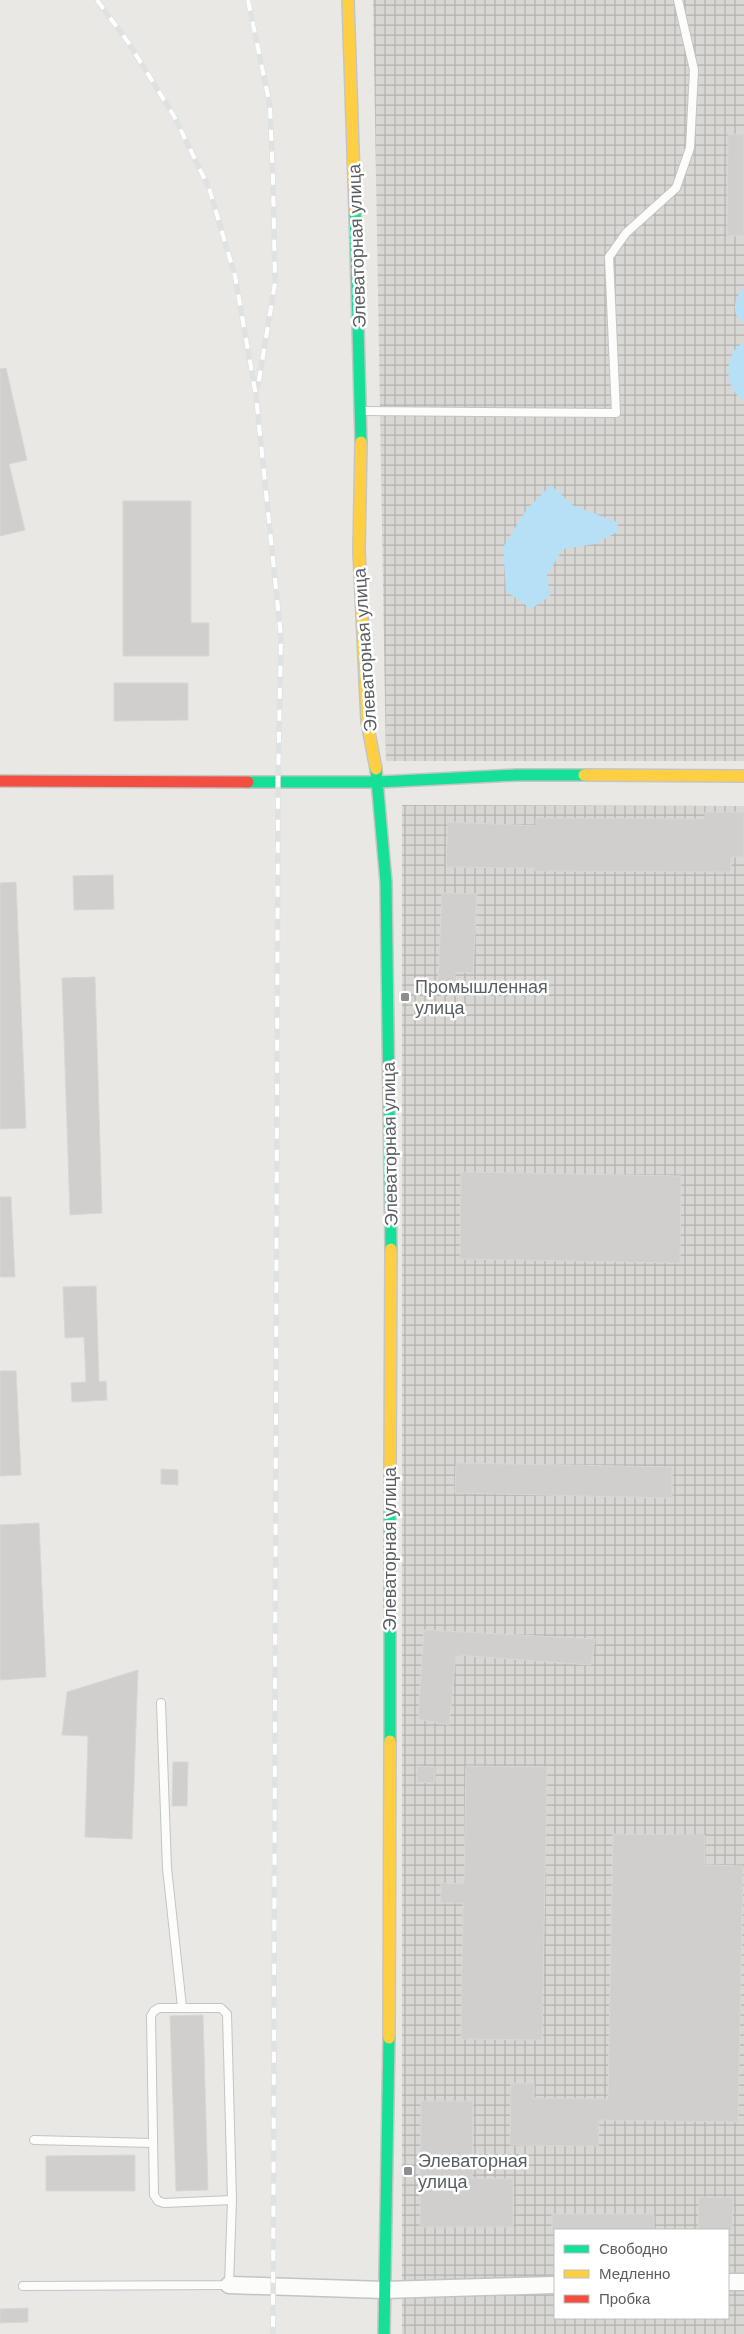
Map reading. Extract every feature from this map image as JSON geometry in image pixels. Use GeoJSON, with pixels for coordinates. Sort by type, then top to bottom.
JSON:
{"type":"FeatureCollection","features":[{"type":"Feature","properties":{"kind":"street","name":"Элеваторная улица"},"geometry":{"type":"LineString","coordinates":[[348,0],[362,411],[359,551],[367,722],[379,782],[386,882],[391,1200],[389,2142],[384,2334]]}},
{"type":"Feature","properties":{"kind":"street"},"geometry":{"type":"LineString","coordinates":[[0,782],[379,782],[516,774],[744,776]]}},
{"type":"Feature","properties":{"kind":"street"},"geometry":{"type":"LineString","coordinates":[[729,2282],[744,2282]]}},
{"type":"Feature","properties":{"kind":"street"},"geometry":{"type":"LineString","coordinates":[[229,2285],[384,2290],[554,2285]]}},
{"type":"Feature","properties":{"kind":"lane"},"geometry":{"type":"LineString","coordinates":[[362,411],[616,413],[609,258],[626,233],[676,188],[690,148],[694,70],[678,0]]}},
{"type":"Feature","properties":{"kind":"lane"},"geometry":{"type":"LineString","coordinates":[[161,1703],[167,1868],[182,2007]]}},
{"type":"Feature","properties":{"kind":"lane"},"geometry":{"type":"LineString","coordinates":[[23,2286],[229,2285],[232,2200],[227,2014],[221,2008],[159,2008],[151,2016],[154,2195],[158,2201],[164,2203],[232,2200]]}},
{"type":"Feature","properties":{"kind":"lane"},"geometry":{"type":"LineString","coordinates":[[34,2140],[152,2143]]}},
{"type":"Feature","properties":{"kind":"shaded area"},"geometry":{"type":"Polygon","coordinates":[[[373,0],[744,0],[744,761],[386,761],[373,0]]]}},
{"type":"Feature","properties":{"kind":"shaded area"},"geometry":{"type":"Polygon","coordinates":[[[402,805],[744,806],[744,2334],[402,2334],[402,805]]]}},
{"type":"Feature","properties":{"kind":"water"},"geometry":{"type":"Polygon","coordinates":[[[744,287],[744,323],[736,315],[735,305],[744,287]]]}},
{"type":"Feature","properties":{"kind":"water"},"geometry":{"type":"Polygon","coordinates":[[[744,342],[744,401],[737,396],[732,388],[728,372],[732,355],[737,347],[744,342]]]}},
{"type":"Feature","properties":{"kind":"water"},"geometry":{"type":"Polygon","coordinates":[[[551,485],[572,505],[617,522],[619,531],[595,544],[563,549],[547,575],[550,596],[531,609],[506,591],[503,547],[527,509],[551,485]]]}},
{"type":"Feature","properties":{"kind":"building"},"geometry":{"type":"Polygon","coordinates":[[[728,134],[744,134],[744,236],[727,236],[728,134]]]}},
{"type":"Feature","properties":{"kind":"building"},"geometry":{"type":"Polygon","coordinates":[[[6,368],[27,460],[9,464],[25,530],[0,536],[0,369],[6,368]]]}},
{"type":"Feature","properties":{"kind":"building"},"geometry":{"type":"Polygon","coordinates":[[[123,501],[191,501],[191,623],[209,623],[209,656],[123,656],[123,501]]]}},
{"type":"Feature","properties":{"kind":"building"},"geometry":{"type":"Polygon","coordinates":[[[114,683],[188,683],[188,720],[114,721],[114,683]]]}},
{"type":"Feature","properties":{"kind":"building"},"geometry":{"type":"Polygon","coordinates":[[[705,812],[744,812],[744,857],[731,857],[731,872],[535,871],[535,868],[446,867],[448,822],[536,826],[536,818],[705,819],[705,812]]]}},
{"type":"Feature","properties":{"kind":"building"},"geometry":{"type":"Polygon","coordinates":[[[113,875],[114,909],[74,910],[73,876],[113,875]]]}},
{"type":"Feature","properties":{"kind":"building"},"geometry":{"type":"Polygon","coordinates":[[[16,882],[26,1128],[0,1129],[0,883],[16,882]]]}},
{"type":"Feature","properties":{"kind":"building"},"geometry":{"type":"Polygon","coordinates":[[[442,893],[477,894],[473,973],[455,972],[455,984],[438,984],[442,893]]]}},
{"type":"Feature","properties":{"kind":"building"},"geometry":{"type":"Polygon","coordinates":[[[95,977],[102,1213],[70,1215],[62,978],[95,977]]]}},
{"type":"Feature","properties":{"kind":"building"},"geometry":{"type":"Polygon","coordinates":[[[461,1172],[681,1176],[680,1263],[460,1259],[461,1172]]]}},
{"type":"Feature","properties":{"kind":"building"},"geometry":{"type":"Polygon","coordinates":[[[0,1197],[11,1197],[15,1277],[0,1277],[0,1197]]]}},
{"type":"Feature","properties":{"kind":"building"},"geometry":{"type":"Polygon","coordinates":[[[96,1286],[99,1382],[106,1381],[107,1400],[72,1402],[71,1383],[86,1382],[84,1337],[65,1338],[63,1287],[96,1286]]]}},
{"type":"Feature","properties":{"kind":"building"},"geometry":{"type":"Polygon","coordinates":[[[0,1371],[16,1371],[21,1475],[0,1476],[0,1371]]]}},
{"type":"Feature","properties":{"kind":"building"},"geometry":{"type":"Polygon","coordinates":[[[456,1463],[672,1467],[672,1498],[455,1493],[456,1463]]]}},
{"type":"Feature","properties":{"kind":"building"},"geometry":{"type":"Polygon","coordinates":[[[161,1469],[178,1470],[178,1485],[161,1484],[161,1469]]]}},
{"type":"Feature","properties":{"kind":"building"},"geometry":{"type":"Polygon","coordinates":[[[39,1523],[46,1677],[0,1680],[0,1525],[39,1523]]]}},
{"type":"Feature","properties":{"kind":"building"},"geometry":{"type":"Polygon","coordinates":[[[424,1630],[595,1639],[591,1665],[456,1655],[449,1725],[418,1719],[424,1630]]]}},
{"type":"Feature","properties":{"kind":"building"},"geometry":{"type":"Polygon","coordinates":[[[138,1670],[132,1839],[85,1837],[88,1736],[62,1735],[67,1692],[138,1670]]]}},
{"type":"Feature","properties":{"kind":"building"},"geometry":{"type":"Polygon","coordinates":[[[173,1762],[188,1762],[187,1806],[172,1806],[173,1762]]]}},
{"type":"Feature","properties":{"kind":"building"},"geometry":{"type":"Polygon","coordinates":[[[417,1766],[435,1767],[435,1783],[417,1782],[417,1766]]]}},
{"type":"Feature","properties":{"kind":"building"},"geometry":{"type":"Polygon","coordinates":[[[466,1766],[547,1767],[542,2040],[461,2039],[463,1903],[441,1903],[441,1883],[464,1884],[466,1766]]]}},
{"type":"Feature","properties":{"kind":"building"},"geometry":{"type":"Polygon","coordinates":[[[613,1834],[705,1835],[705,1865],[743,1866],[738,2122],[599,2120],[598,2146],[510,2145],[511,2083],[534,2083],[534,2098],[608,2099],[613,1834]]]}},
{"type":"Feature","properties":{"kind":"building"},"geometry":{"type":"Polygon","coordinates":[[[203,2015],[208,2190],[176,2191],[170,2016],[203,2015]]]}},
{"type":"Feature","properties":{"kind":"building"},"geometry":{"type":"Polygon","coordinates":[[[421,2101],[473,2101],[472,2178],[513,2179],[513,2227],[420,2227],[421,2101]]]}},
{"type":"Feature","properties":{"kind":"building"},"geometry":{"type":"Polygon","coordinates":[[[135,2155],[135,2191],[46,2191],[46,2156],[135,2155]]]}},
{"type":"Feature","properties":{"kind":"building"},"geometry":{"type":"Polygon","coordinates":[[[699,2197],[733,2198],[732,2230],[698,2229],[699,2197]]]}},
{"type":"Feature","properties":{"kind":"building"},"geometry":{"type":"Polygon","coordinates":[[[552,2214],[654,2214],[654,2229],[552,2230],[552,2214]]]}},
{"type":"Feature","properties":{"kind":"building"},"geometry":{"type":"Polygon","coordinates":[[[28,2308],[28,2322],[0,2323],[0,2309],[28,2308]]]}},
{"type":"Feature","properties":{"kind":"railway"},"geometry":{"type":"LineString","coordinates":[[97,0],[128,42],[174,116],[209,188],[235,276],[256,396],[281,637],[278,781],[273,2334]]}},
{"type":"Feature","properties":{"kind":"railway"},"geometry":{"type":"LineString","coordinates":[[248,0],[270,106],[273,179],[275,283],[258,386]]}},
{"type":"Feature","properties":{"kind":"traffic: fast"},"geometry":{"type":"LineString","coordinates":[[355,210],[361,442]]}},
{"type":"Feature","properties":{"kind":"traffic: fast"},"geometry":{"type":"LineString","coordinates":[[376,769],[386,882],[391,1249]]}},
{"type":"Feature","properties":{"kind":"traffic: fast"},"geometry":{"type":"LineString","coordinates":[[248,782],[379,782],[516,775],[584,775]]}},
{"type":"Feature","properties":{"kind":"traffic: fast"},"geometry":{"type":"LineString","coordinates":[[390,1472],[390,1741]]}},
{"type":"Feature","properties":{"kind":"traffic: fast"},"geometry":{"type":"LineString","coordinates":[[384,2334],[389,2038]]}},
{"type":"Feature","properties":{"kind":"traffic: slow"},"geometry":{"type":"LineString","coordinates":[[348,0],[355,210]]}},
{"type":"Feature","properties":{"kind":"traffic: slow"},"geometry":{"type":"LineString","coordinates":[[361,442],[359,551],[367,722],[376,769]]}},
{"type":"Feature","properties":{"kind":"traffic: slow"},"geometry":{"type":"LineString","coordinates":[[584,775],[744,776]]}},
{"type":"Feature","properties":{"kind":"traffic: slow"},"geometry":{"type":"LineString","coordinates":[[390,1472],[391,1249]]}},
{"type":"Feature","properties":{"kind":"traffic: slow"},"geometry":{"type":"LineString","coordinates":[[389,2038],[390,1741]]}},
{"type":"Feature","properties":{"kind":"traffic: jam"},"geometry":{"type":"LineString","coordinates":[[0,781],[248,782]]}},
{"type":"Feature","properties":{"kind":"place","name":"Промышленная улица"},"geometry":{"type":"Point","coordinates":[405,997]}},
{"type":"Feature","properties":{"kind":"place","name":"Элеваторная улица"},"geometry":{"type":"Point","coordinates":[408,2171]}}]}
